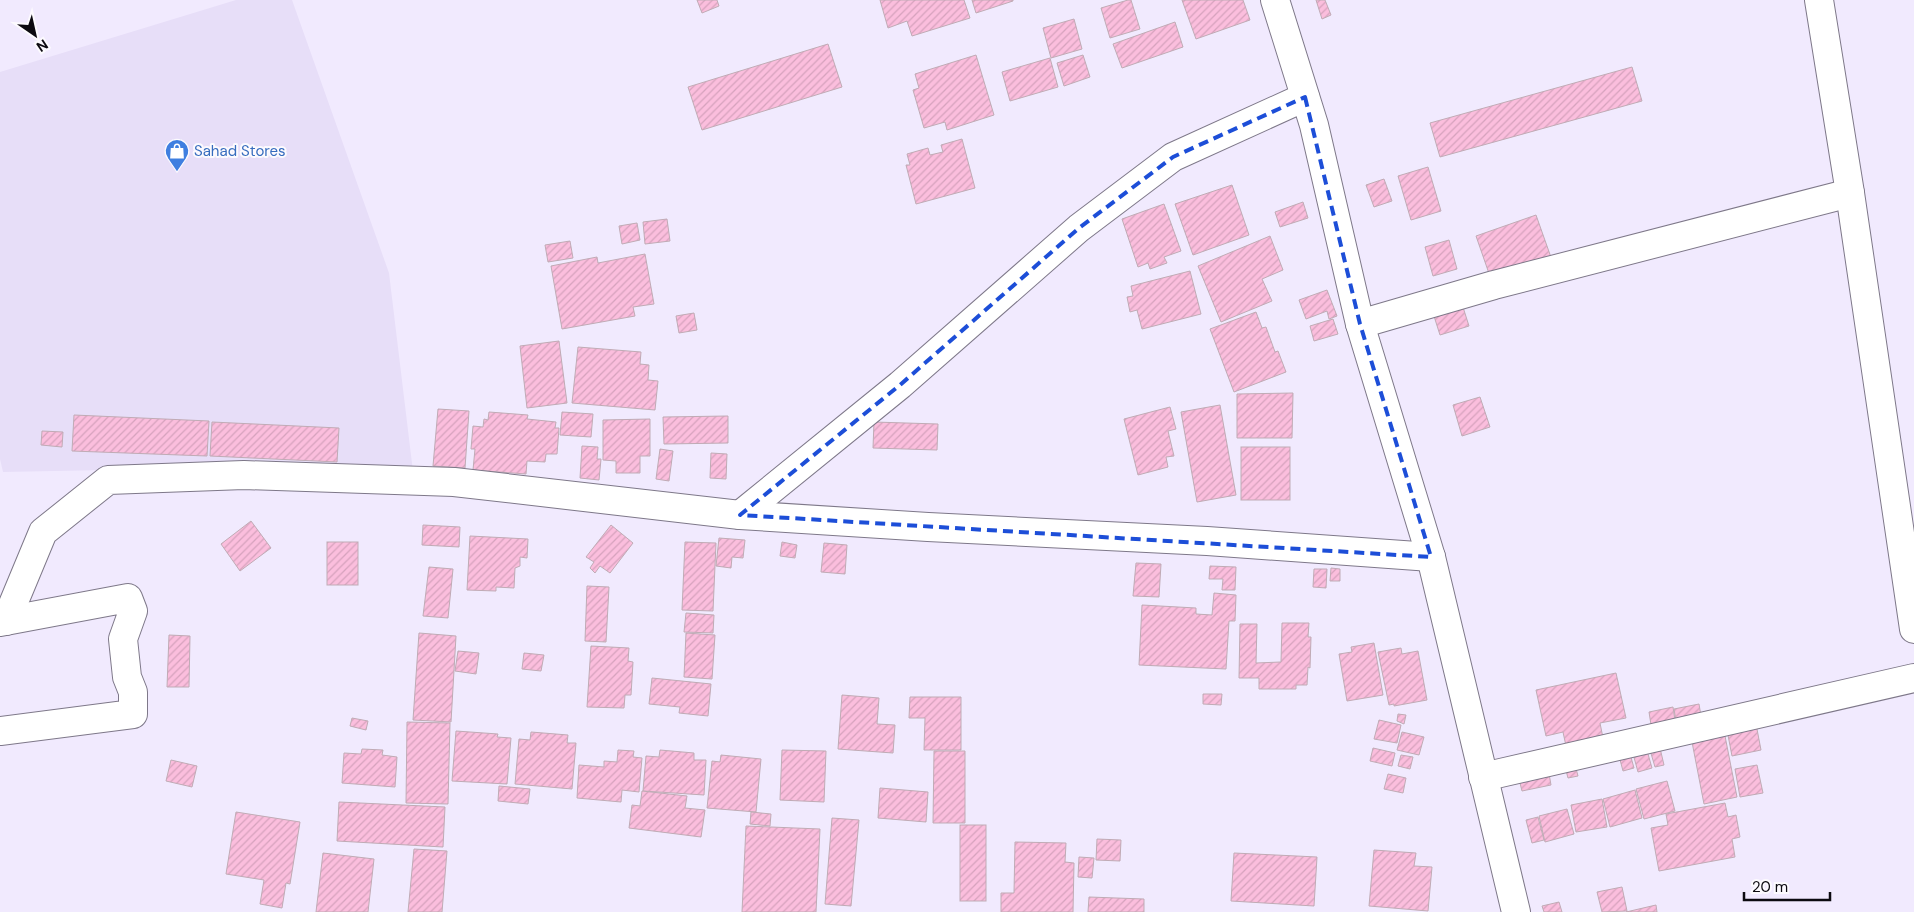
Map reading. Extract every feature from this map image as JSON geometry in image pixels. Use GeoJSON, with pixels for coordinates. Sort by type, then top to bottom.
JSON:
{"type":"FeatureCollection","features":[{"type":"Feature","properties":{"kind":"street"},"geometry":{"type":"LineString","coordinates":[[1275,0],[1314,125],[1360,324],[1431,557],[1516,912]]}},
{"type":"Feature","properties":{"kind":"street"},"geometry":{"type":"LineString","coordinates":[[1819,0],[1850,193],[1914,629]]}},
{"type":"Feature","properties":{"kind":"street"},"geometry":{"type":"LineString","coordinates":[[740,515],[900,385],[1080,228],[1173,157],[1305,97]]}},
{"type":"Feature","properties":{"kind":"street"},"geometry":{"type":"LineString","coordinates":[[1360,324],[1494,285],[1850,193]]}},
{"type":"Feature","properties":{"kind":"street"},"geometry":{"type":"LineString","coordinates":[[3,622],[43,532],[108,480],[244,475],[454,482],[740,515],[928,527],[1207,541],[1431,557]]}},
{"type":"Feature","properties":{"kind":"street"},"geometry":{"type":"LineString","coordinates":[[0,731],[133,714],[133,692],[127,677],[123,639],[132,611],[128,598],[3,622]]}},
{"type":"Feature","properties":{"kind":"street"},"geometry":{"type":"LineString","coordinates":[[1483,777],[1914,678]]}},
{"type":"Feature","properties":{"kind":"highlighted area"},"geometry":{"type":"Polygon","coordinates":[[[1305,97],[1360,324],[1431,557],[740,515],[900,385],[1079,228],[1173,157],[1305,97]]]}},
{"type":"Feature","properties":{"kind":"shaded area","name":"Sahad Stores"},"geometry":{"type":"Polygon","coordinates":[[[236,0],[292,0],[389,273],[414,480],[157,469],[3,472],[0,459],[0,72],[236,0]]]}},
{"type":"Feature","properties":{"kind":"building"},"geometry":{"type":"Polygon","coordinates":[[[697,0],[717,0],[719,6],[702,13],[697,0]]]}},
{"type":"Feature","properties":{"kind":"building"},"geometry":{"type":"Polygon","coordinates":[[[880,0],[964,0],[970,18],[912,36],[907,21],[888,28],[880,0]]]}},
{"type":"Feature","properties":{"kind":"building"},"geometry":{"type":"Polygon","coordinates":[[[972,0],[1013,0],[1013,1],[976,13],[972,0]]]}},
{"type":"Feature","properties":{"kind":"building"},"geometry":{"type":"Polygon","coordinates":[[[1131,0],[1140,29],[1110,38],[1101,8],[1131,0]]]}},
{"type":"Feature","properties":{"kind":"building"},"geometry":{"type":"Polygon","coordinates":[[[1182,0],[1243,0],[1250,20],[1196,39],[1182,0]]]}},
{"type":"Feature","properties":{"kind":"building"},"geometry":{"type":"Polygon","coordinates":[[[1316,0],[1325,0],[1331,15],[1322,19],[1316,0]]]}},
{"type":"Feature","properties":{"kind":"building"},"geometry":{"type":"Polygon","coordinates":[[[1074,19],[1082,49],[1051,58],[1043,28],[1074,19]]]}},
{"type":"Feature","properties":{"kind":"building"},"geometry":{"type":"Polygon","coordinates":[[[1175,22],[1183,47],[1122,68],[1113,44],[1175,22]]]}},
{"type":"Feature","properties":{"kind":"building"},"geometry":{"type":"Polygon","coordinates":[[[828,44],[842,87],[702,130],[688,87],[828,44]]]}},
{"type":"Feature","properties":{"kind":"building"},"geometry":{"type":"Polygon","coordinates":[[[976,55],[994,115],[947,130],[945,122],[924,128],[913,90],[919,88],[915,74],[976,55]]]}},
{"type":"Feature","properties":{"kind":"building"},"geometry":{"type":"Polygon","coordinates":[[[1083,55],[1090,77],[1064,86],[1057,63],[1083,55]]]}},
{"type":"Feature","properties":{"kind":"building"},"geometry":{"type":"Polygon","coordinates":[[[1050,58],[1058,87],[1010,101],[1002,72],[1050,58]]]}},
{"type":"Feature","properties":{"kind":"building"},"geometry":{"type":"Polygon","coordinates":[[[1632,67],[1642,101],[1440,157],[1430,123],[1632,67]]]}},
{"type":"Feature","properties":{"kind":"building"},"geometry":{"type":"Polygon","coordinates":[[[962,139],[975,188],[916,204],[906,165],[910,165],[907,154],[928,148],[930,155],[943,152],[941,145],[962,139]]]}},
{"type":"Feature","properties":{"kind":"building"},"geometry":{"type":"Polygon","coordinates":[[[1428,167],[1441,211],[1411,220],[1398,176],[1428,167]]]}},
{"type":"Feature","properties":{"kind":"building"},"geometry":{"type":"Polygon","coordinates":[[[1384,179],[1392,201],[1374,207],[1366,185],[1384,179]]]}},
{"type":"Feature","properties":{"kind":"building"},"geometry":{"type":"Polygon","coordinates":[[[1232,185],[1249,235],[1193,255],[1175,204],[1232,185]]]}},
{"type":"Feature","properties":{"kind":"building"},"geometry":{"type":"Polygon","coordinates":[[[1303,202],[1308,218],[1280,227],[1275,212],[1303,202]]]}},
{"type":"Feature","properties":{"kind":"building"},"geometry":{"type":"Polygon","coordinates":[[[1164,204],[1181,251],[1164,257],[1167,263],[1150,269],[1148,263],[1138,267],[1122,219],[1164,204]]]}},
{"type":"Feature","properties":{"kind":"building"},"geometry":{"type":"Polygon","coordinates":[[[1536,215],[1553,263],[1493,285],[1476,236],[1536,215]]]}},
{"type":"Feature","properties":{"kind":"building"},"geometry":{"type":"Polygon","coordinates":[[[667,219],[670,241],[645,244],[643,222],[667,219]]]}},
{"type":"Feature","properties":{"kind":"building"},"geometry":{"type":"Polygon","coordinates":[[[637,223],[640,240],[622,244],[619,226],[637,223]]]}},
{"type":"Feature","properties":{"kind":"building"},"geometry":{"type":"Polygon","coordinates":[[[1270,236],[1283,270],[1262,279],[1272,301],[1221,322],[1198,266],[1270,236]]]}},
{"type":"Feature","properties":{"kind":"building"},"geometry":{"type":"Polygon","coordinates":[[[1449,240],[1457,269],[1433,276],[1425,247],[1449,240]]]}},
{"type":"Feature","properties":{"kind":"building"},"geometry":{"type":"Polygon","coordinates":[[[570,241],[573,258],[548,262],[545,245],[570,241]]]}},
{"type":"Feature","properties":{"kind":"building"},"geometry":{"type":"Polygon","coordinates":[[[645,254],[654,304],[633,307],[635,316],[562,329],[551,266],[597,257],[598,263],[645,254]]]}},
{"type":"Feature","properties":{"kind":"building"},"geometry":{"type":"Polygon","coordinates":[[[1190,271],[1201,314],[1142,329],[1137,310],[1130,312],[1127,297],[1133,296],[1131,286],[1190,271]]]}},
{"type":"Feature","properties":{"kind":"building"},"geometry":{"type":"Polygon","coordinates":[[[1327,290],[1337,316],[1329,319],[1327,311],[1306,319],[1299,300],[1327,290]]]}},
{"type":"Feature","properties":{"kind":"building"},"geometry":{"type":"Polygon","coordinates":[[[1462,304],[1469,326],[1440,335],[1433,313],[1462,304]]]}},
{"type":"Feature","properties":{"kind":"building"},"geometry":{"type":"Polygon","coordinates":[[[1256,312],[1262,328],[1266,327],[1275,352],[1278,351],[1286,372],[1234,392],[1210,329],[1256,312]]]}},
{"type":"Feature","properties":{"kind":"building"},"geometry":{"type":"Polygon","coordinates":[[[694,313],[697,330],[679,333],[676,316],[694,313]]]}},
{"type":"Feature","properties":{"kind":"building"},"geometry":{"type":"Polygon","coordinates":[[[1333,319],[1338,334],[1314,341],[1310,326],[1333,319]]]}},
{"type":"Feature","properties":{"kind":"building"},"geometry":{"type":"Polygon","coordinates":[[[559,341],[567,403],[527,408],[520,346],[559,341]]]}},
{"type":"Feature","properties":{"kind":"building"},"geometry":{"type":"Polygon","coordinates":[[[578,347],[641,352],[640,364],[649,365],[648,380],[658,381],[655,410],[572,403],[578,347]]]}},
{"type":"Feature","properties":{"kind":"building"},"geometry":{"type":"Polygon","coordinates":[[[1293,393],[1292,438],[1237,438],[1237,394],[1293,393]]]}},
{"type":"Feature","properties":{"kind":"building"},"geometry":{"type":"Polygon","coordinates":[[[1480,397],[1490,427],[1462,436],[1453,405],[1480,397]]]}},
{"type":"Feature","properties":{"kind":"building"},"geometry":{"type":"Polygon","coordinates":[[[1220,405],[1236,495],[1197,502],[1181,412],[1220,405]]]}},
{"type":"Feature","properties":{"kind":"building"},"geometry":{"type":"Polygon","coordinates":[[[1170,407],[1176,429],[1168,431],[1174,456],[1166,457],[1168,467],[1138,475],[1124,419],[1170,407]]]}},
{"type":"Feature","properties":{"kind":"building"},"geometry":{"type":"Polygon","coordinates":[[[438,409],[469,411],[465,468],[433,466],[438,409]]]}},
{"type":"Feature","properties":{"kind":"building"},"geometry":{"type":"Polygon","coordinates":[[[489,412],[528,415],[527,419],[556,422],[555,428],[559,428],[557,454],[546,454],[545,462],[527,461],[526,474],[473,470],[475,449],[471,449],[473,426],[483,427],[484,419],[488,420],[489,412]]]}},
{"type":"Feature","properties":{"kind":"building"},"geometry":{"type":"Polygon","coordinates":[[[562,412],[593,414],[591,437],[560,435],[562,412]]]}},
{"type":"Feature","properties":{"kind":"building"},"geometry":{"type":"Polygon","coordinates":[[[74,415],[209,421],[207,456],[72,451],[74,415]]]}},
{"type":"Feature","properties":{"kind":"building"},"geometry":{"type":"Polygon","coordinates":[[[728,416],[728,443],[664,444],[663,417],[728,416]]]}},
{"type":"Feature","properties":{"kind":"building"},"geometry":{"type":"Polygon","coordinates":[[[650,419],[650,456],[640,456],[640,473],[616,473],[616,461],[603,460],[603,420],[650,419]]]}},
{"type":"Feature","properties":{"kind":"building"},"geometry":{"type":"Polygon","coordinates":[[[212,422],[339,428],[337,462],[210,456],[212,422]]]}},
{"type":"Feature","properties":{"kind":"building"},"geometry":{"type":"Polygon","coordinates":[[[874,422],[938,424],[937,450],[873,448],[874,422]]]}},
{"type":"Feature","properties":{"kind":"building"},"geometry":{"type":"Polygon","coordinates":[[[42,431],[63,432],[62,447],[41,445],[42,431]]]}},
{"type":"Feature","properties":{"kind":"building"},"geometry":{"type":"Polygon","coordinates":[[[582,446],[598,447],[597,459],[601,459],[599,480],[580,478],[582,446]]]}},
{"type":"Feature","properties":{"kind":"building"},"geometry":{"type":"Polygon","coordinates":[[[1241,447],[1290,447],[1290,500],[1241,500],[1241,447]]]}},
{"type":"Feature","properties":{"kind":"building"},"geometry":{"type":"Polygon","coordinates":[[[660,449],[673,451],[669,481],[656,479],[660,449]]]}},
{"type":"Feature","properties":{"kind":"building"},"geometry":{"type":"Polygon","coordinates":[[[711,453],[727,454],[726,479],[710,478],[711,453]]]}},
{"type":"Feature","properties":{"kind":"building"},"geometry":{"type":"Polygon","coordinates":[[[251,521],[271,548],[240,571],[221,544],[251,521]]]}},
{"type":"Feature","properties":{"kind":"building"},"geometry":{"type":"Polygon","coordinates":[[[423,525],[460,527],[459,547],[422,545],[423,525]]]}},
{"type":"Feature","properties":{"kind":"building"},"geometry":{"type":"Polygon","coordinates":[[[611,525],[633,543],[610,573],[600,566],[595,573],[590,568],[594,562],[586,557],[611,525]]]}},
{"type":"Feature","properties":{"kind":"building"},"geometry":{"type":"Polygon","coordinates":[[[470,536],[528,539],[527,558],[520,557],[520,566],[515,568],[514,588],[496,587],[496,591],[467,590],[470,536]]]}},
{"type":"Feature","properties":{"kind":"building"},"geometry":{"type":"Polygon","coordinates":[[[719,538],[745,540],[743,558],[732,557],[731,568],[716,566],[719,538]]]}},
{"type":"Feature","properties":{"kind":"building"},"geometry":{"type":"Polygon","coordinates":[[[327,542],[358,542],[358,585],[327,585],[327,542]]]}},
{"type":"Feature","properties":{"kind":"building"},"geometry":{"type":"Polygon","coordinates":[[[685,542],[716,543],[713,611],[682,610],[685,542]]]}},
{"type":"Feature","properties":{"kind":"building"},"geometry":{"type":"Polygon","coordinates":[[[782,542],[797,545],[795,558],[780,556],[782,542]]]}},
{"type":"Feature","properties":{"kind":"building"},"geometry":{"type":"Polygon","coordinates":[[[824,543],[847,545],[845,574],[821,572],[824,543]]]}},
{"type":"Feature","properties":{"kind":"building"},"geometry":{"type":"Polygon","coordinates":[[[1136,563],[1161,564],[1159,597],[1133,596],[1136,563]]]}},
{"type":"Feature","properties":{"kind":"building"},"geometry":{"type":"Polygon","coordinates":[[[1210,566],[1236,567],[1235,590],[1222,590],[1223,579],[1209,579],[1210,566]]]}},
{"type":"Feature","properties":{"kind":"building"},"geometry":{"type":"Polygon","coordinates":[[[429,567],[453,569],[448,618],[423,616],[429,567]]]}},
{"type":"Feature","properties":{"kind":"building"},"geometry":{"type":"Polygon","coordinates":[[[1331,568],[1340,569],[1340,581],[1330,581],[1331,568]]]}},
{"type":"Feature","properties":{"kind":"building"},"geometry":{"type":"Polygon","coordinates":[[[1314,569],[1327,569],[1326,588],[1313,587],[1314,569]]]}},
{"type":"Feature","properties":{"kind":"building"},"geometry":{"type":"Polygon","coordinates":[[[587,586],[609,587],[606,642],[585,641],[587,586]]]}},
{"type":"Feature","properties":{"kind":"building"},"geometry":{"type":"Polygon","coordinates":[[[1214,593],[1236,595],[1235,621],[1229,621],[1226,669],[1139,665],[1142,605],[1196,608],[1196,614],[1212,615],[1214,593]]]}},
{"type":"Feature","properties":{"kind":"building"},"geometry":{"type":"Polygon","coordinates":[[[686,613],[714,615],[713,633],[684,632],[686,613]]]}},
{"type":"Feature","properties":{"kind":"building"},"geometry":{"type":"Polygon","coordinates":[[[1282,623],[1309,623],[1308,637],[1311,637],[1310,668],[1308,667],[1307,685],[1296,685],[1296,689],[1259,689],[1259,678],[1239,678],[1240,624],[1257,624],[1256,663],[1281,662],[1282,623]]]}},
{"type":"Feature","properties":{"kind":"building"},"geometry":{"type":"Polygon","coordinates":[[[419,633],[456,636],[451,722],[413,720],[419,633]]]}},
{"type":"Feature","properties":{"kind":"building"},"geometry":{"type":"Polygon","coordinates":[[[686,633],[715,635],[712,679],[684,677],[686,633]]]}},
{"type":"Feature","properties":{"kind":"building"},"geometry":{"type":"Polygon","coordinates":[[[169,635],[190,636],[189,687],[167,687],[169,635]]]}},
{"type":"Feature","properties":{"kind":"building"},"geometry":{"type":"Polygon","coordinates":[[[1374,643],[1383,695],[1347,701],[1339,654],[1352,652],[1351,647],[1374,643]]]}},
{"type":"Feature","properties":{"kind":"building"},"geometry":{"type":"Polygon","coordinates":[[[591,646],[629,648],[628,661],[633,662],[631,695],[625,695],[624,708],[587,707],[591,646]]]}},
{"type":"Feature","properties":{"kind":"building"},"geometry":{"type":"Polygon","coordinates":[[[1401,648],[1402,654],[1418,651],[1427,700],[1394,706],[1394,704],[1389,705],[1378,652],[1401,648]]]}},
{"type":"Feature","properties":{"kind":"building"},"geometry":{"type":"Polygon","coordinates":[[[458,651],[479,653],[476,674],[455,671],[458,651]]]}},
{"type":"Feature","properties":{"kind":"building"},"geometry":{"type":"Polygon","coordinates":[[[524,653],[544,655],[541,671],[522,669],[524,653]]]}},
{"type":"Feature","properties":{"kind":"building"},"geometry":{"type":"Polygon","coordinates":[[[1616,673],[1626,718],[1600,723],[1603,738],[1566,746],[1563,732],[1546,736],[1536,690],[1616,673]]]}},
{"type":"Feature","properties":{"kind":"building"},"geometry":{"type":"Polygon","coordinates":[[[652,678],[711,684],[708,716],[679,713],[680,707],[649,704],[652,678]]]}},
{"type":"Feature","properties":{"kind":"building"},"geometry":{"type":"Polygon","coordinates":[[[1203,694],[1222,694],[1221,705],[1203,704],[1203,694]]]}},
{"type":"Feature","properties":{"kind":"building"},"geometry":{"type":"Polygon","coordinates":[[[842,695],[879,698],[877,724],[895,725],[893,753],[838,749],[842,695]]]}},
{"type":"Feature","properties":{"kind":"building"},"geometry":{"type":"Polygon","coordinates":[[[910,697],[961,697],[961,750],[924,750],[925,718],[909,718],[910,697]]]}},
{"type":"Feature","properties":{"kind":"building"},"geometry":{"type":"Polygon","coordinates":[[[1699,704],[1702,722],[1677,727],[1674,709],[1699,704]]]}},
{"type":"Feature","properties":{"kind":"building"},"geometry":{"type":"Polygon","coordinates":[[[1673,707],[1676,727],[1652,731],[1649,712],[1673,707]]]}},
{"type":"Feature","properties":{"kind":"building"},"geometry":{"type":"Polygon","coordinates":[[[1398,714],[1406,715],[1404,724],[1397,721],[1398,714]]]}},
{"type":"Feature","properties":{"kind":"building"},"geometry":{"type":"Polygon","coordinates":[[[352,718],[368,721],[366,730],[350,726],[352,718]]]}},
{"type":"Feature","properties":{"kind":"building"},"geometry":{"type":"Polygon","coordinates":[[[1379,720],[1401,725],[1397,743],[1374,739],[1379,720]]]}},
{"type":"Feature","properties":{"kind":"building"},"geometry":{"type":"Polygon","coordinates":[[[407,722],[450,723],[448,804],[406,803],[407,722]]]}},
{"type":"Feature","properties":{"kind":"building"},"geometry":{"type":"Polygon","coordinates":[[[1756,724],[1761,750],[1732,756],[1727,730],[1756,724]]]}},
{"type":"Feature","properties":{"kind":"building"},"geometry":{"type":"Polygon","coordinates":[[[456,731],[498,734],[497,737],[511,738],[507,784],[452,781],[456,731]]]}},
{"type":"Feature","properties":{"kind":"building"},"geometry":{"type":"Polygon","coordinates":[[[531,732],[568,735],[567,743],[576,743],[572,789],[515,784],[519,739],[530,740],[531,732]]]}},
{"type":"Feature","properties":{"kind":"building"},"geometry":{"type":"Polygon","coordinates":[[[1402,732],[1424,737],[1419,755],[1397,750],[1402,732]]]}},
{"type":"Feature","properties":{"kind":"building"},"geometry":{"type":"Polygon","coordinates":[[[1725,736],[1737,797],[1704,804],[1692,742],[1725,736]]]}},
{"type":"Feature","properties":{"kind":"building"},"geometry":{"type":"Polygon","coordinates":[[[1646,747],[1652,768],[1638,772],[1632,750],[1646,747]]]}},
{"type":"Feature","properties":{"kind":"building"},"geometry":{"type":"Polygon","coordinates":[[[1373,748],[1395,753],[1392,766],[1370,761],[1373,748]]]}},
{"type":"Feature","properties":{"kind":"building"},"geometry":{"type":"Polygon","coordinates":[[[1660,748],[1664,765],[1655,767],[1650,750],[1660,748]]]}},
{"type":"Feature","properties":{"kind":"building"},"geometry":{"type":"Polygon","coordinates":[[[362,749],[383,750],[382,755],[397,757],[395,787],[342,783],[344,753],[361,754],[362,749]]]}},
{"type":"Feature","properties":{"kind":"building"},"geometry":{"type":"Polygon","coordinates":[[[618,750],[634,751],[633,757],[642,758],[639,792],[622,790],[621,802],[577,798],[579,765],[604,767],[604,761],[617,762],[618,750]]]}},
{"type":"Feature","properties":{"kind":"building"},"geometry":{"type":"Polygon","coordinates":[[[660,750],[694,753],[694,760],[706,760],[704,795],[643,791],[646,756],[659,757],[660,750]]]}},
{"type":"Feature","properties":{"kind":"building"},"geometry":{"type":"Polygon","coordinates":[[[782,750],[826,751],[824,802],[780,800],[782,750]]]}},
{"type":"Feature","properties":{"kind":"building"},"geometry":{"type":"Polygon","coordinates":[[[1629,750],[1634,768],[1623,771],[1618,752],[1629,750]]]}},
{"type":"Feature","properties":{"kind":"building"},"geometry":{"type":"Polygon","coordinates":[[[934,751],[965,751],[965,823],[933,823],[934,751]]]}},
{"type":"Feature","properties":{"kind":"building"},"geometry":{"type":"Polygon","coordinates":[[[721,755],[761,759],[756,812],[707,808],[712,761],[720,762],[721,755]]]}},
{"type":"Feature","properties":{"kind":"building"},"geometry":{"type":"Polygon","coordinates":[[[1401,755],[1413,757],[1410,769],[1398,766],[1401,755]]]}},
{"type":"Feature","properties":{"kind":"building"},"geometry":{"type":"Polygon","coordinates":[[[171,760],[197,766],[192,787],[166,781],[171,760]]]}},
{"type":"Feature","properties":{"kind":"building"},"geometry":{"type":"Polygon","coordinates":[[[1574,761],[1578,776],[1568,778],[1564,763],[1574,761]]]}},
{"type":"Feature","properties":{"kind":"building"},"geometry":{"type":"Polygon","coordinates":[[[1757,765],[1763,793],[1740,797],[1735,769],[1757,765]]]}},
{"type":"Feature","properties":{"kind":"building"},"geometry":{"type":"Polygon","coordinates":[[[1548,768],[1551,785],[1522,791],[1518,775],[1548,768]]]}},
{"type":"Feature","properties":{"kind":"building"},"geometry":{"type":"Polygon","coordinates":[[[1388,774],[1406,778],[1403,793],[1384,789],[1388,774]]]}},
{"type":"Feature","properties":{"kind":"building"},"geometry":{"type":"Polygon","coordinates":[[[1667,781],[1675,811],[1644,819],[1636,789],[1667,781]]]}},
{"type":"Feature","properties":{"kind":"building"},"geometry":{"type":"Polygon","coordinates":[[[499,786],[530,789],[528,804],[498,801],[499,786]]]}},
{"type":"Feature","properties":{"kind":"building"},"geometry":{"type":"Polygon","coordinates":[[[880,788],[928,792],[926,822],[878,818],[880,788]]]}},
{"type":"Feature","properties":{"kind":"building"},"geometry":{"type":"Polygon","coordinates":[[[1635,790],[1642,818],[1610,827],[1603,799],[1635,790]]]}},
{"type":"Feature","properties":{"kind":"building"},"geometry":{"type":"Polygon","coordinates":[[[642,791],[687,796],[685,808],[705,810],[701,837],[629,828],[632,805],[640,806],[642,791]]]}},
{"type":"Feature","properties":{"kind":"building"},"geometry":{"type":"Polygon","coordinates":[[[1602,799],[1607,827],[1576,832],[1571,805],[1602,799]]]}},
{"type":"Feature","properties":{"kind":"building"},"geometry":{"type":"Polygon","coordinates":[[[339,802],[445,807],[443,847],[337,841],[339,802]]]}},
{"type":"Feature","properties":{"kind":"building"},"geometry":{"type":"Polygon","coordinates":[[[1725,803],[1728,817],[1736,815],[1740,837],[1732,839],[1735,857],[1659,871],[1651,828],[1668,825],[1666,814],[1725,803]]]}},
{"type":"Feature","properties":{"kind":"building"},"geometry":{"type":"Polygon","coordinates":[[[1567,809],[1574,834],[1545,842],[1539,816],[1567,809]]]}},
{"type":"Feature","properties":{"kind":"building"},"geometry":{"type":"Polygon","coordinates":[[[236,812],[300,822],[290,884],[286,883],[282,908],[260,904],[264,880],[226,874],[236,812]]]}},
{"type":"Feature","properties":{"kind":"building"},"geometry":{"type":"Polygon","coordinates":[[[751,812],[771,814],[770,826],[750,824],[751,812]]]}},
{"type":"Feature","properties":{"kind":"building"},"geometry":{"type":"Polygon","coordinates":[[[1538,817],[1544,840],[1532,843],[1526,820],[1538,817]]]}},
{"type":"Feature","properties":{"kind":"building"},"geometry":{"type":"Polygon","coordinates":[[[832,818],[859,820],[851,906],[825,904],[832,818]]]}},
{"type":"Feature","properties":{"kind":"building"},"geometry":{"type":"Polygon","coordinates":[[[960,825],[986,825],[986,901],[960,901],[960,825]]]}},
{"type":"Feature","properties":{"kind":"building"},"geometry":{"type":"Polygon","coordinates":[[[746,826],[820,829],[816,912],[742,912],[746,826]]]}},
{"type":"Feature","properties":{"kind":"building"},"geometry":{"type":"Polygon","coordinates":[[[1097,839],[1121,840],[1120,861],[1096,860],[1097,839]]]}},
{"type":"Feature","properties":{"kind":"building"},"geometry":{"type":"Polygon","coordinates":[[[1015,842],[1066,843],[1065,862],[1074,863],[1073,912],[1001,912],[1001,893],[1014,893],[1015,842]]]}},
{"type":"Feature","properties":{"kind":"building"},"geometry":{"type":"Polygon","coordinates":[[[414,849],[447,851],[442,912],[408,912],[414,849]]]}},
{"type":"Feature","properties":{"kind":"building"},"geometry":{"type":"Polygon","coordinates":[[[1374,850],[1416,853],[1414,866],[1432,867],[1428,911],[1369,906],[1374,850]]]}},
{"type":"Feature","properties":{"kind":"building"},"geometry":{"type":"Polygon","coordinates":[[[323,853],[374,859],[368,912],[316,912],[323,853]]]}},
{"type":"Feature","properties":{"kind":"building"},"geometry":{"type":"Polygon","coordinates":[[[1234,853],[1317,857],[1314,906],[1231,901],[1234,853]]]}},
{"type":"Feature","properties":{"kind":"building"},"geometry":{"type":"Polygon","coordinates":[[[1079,857],[1094,858],[1092,878],[1078,877],[1079,857]]]}},
{"type":"Feature","properties":{"kind":"building"},"geometry":{"type":"Polygon","coordinates":[[[1622,887],[1627,911],[1602,912],[1597,892],[1622,887]]]}},
{"type":"Feature","properties":{"kind":"building"},"geometry":{"type":"Polygon","coordinates":[[[1089,897],[1144,899],[1144,912],[1088,912],[1089,897]]]}},
{"type":"Feature","properties":{"kind":"building"},"geometry":{"type":"Polygon","coordinates":[[[1559,902],[1562,912],[1544,912],[1542,906],[1559,902]]]}},
{"type":"Feature","properties":{"kind":"building"},"geometry":{"type":"Polygon","coordinates":[[[1656,905],[1657,912],[1626,912],[1656,905]]]}},
{"type":"Feature","properties":{"kind":"place","name":"Sahad Stores"},"geometry":{"type":"Point","coordinates":[177,172]}}]}
